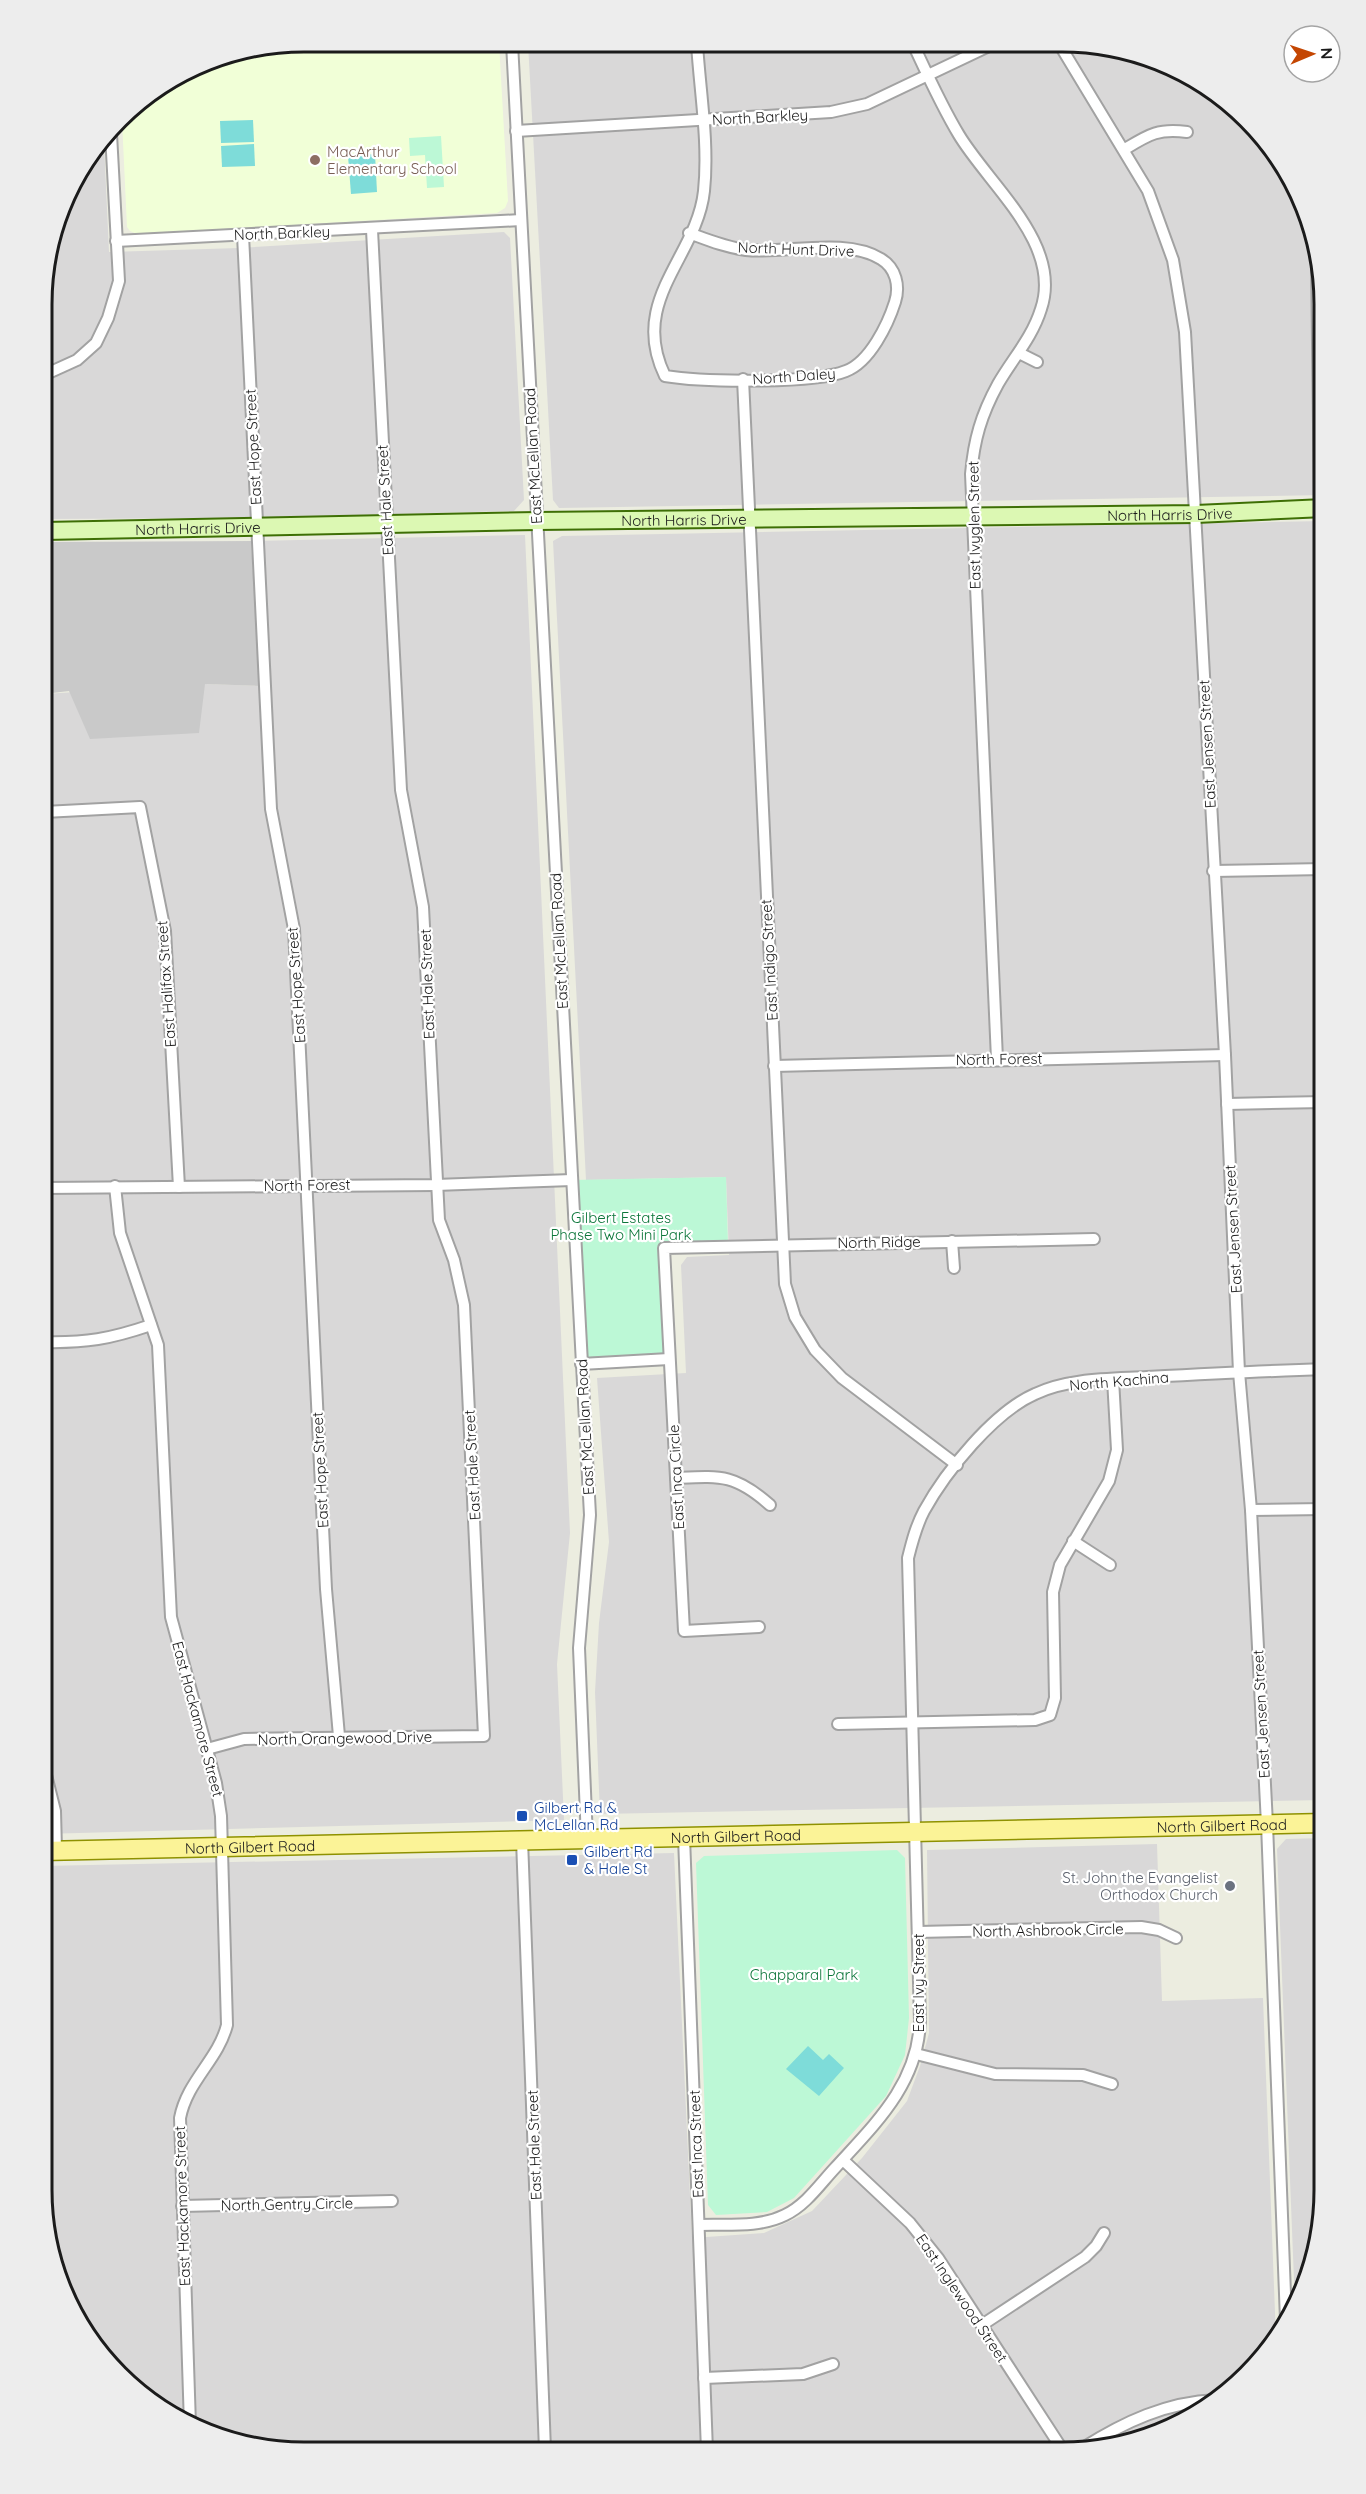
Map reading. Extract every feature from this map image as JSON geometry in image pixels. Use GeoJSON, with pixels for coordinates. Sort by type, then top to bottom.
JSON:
{"type":"FeatureCollection","features":[{"type":"Feature","properties":{"kind":"main road","name":"North Gilbert Road"},"geometry":{"type":"LineString","coordinates":[[52,1851],[1314,1823]]}},
{"type":"Feature","properties":{"kind":"street","name":"East McLellan Road"},"geometry":{"type":"LineString","coordinates":[[512,52],[590,1515],[579,1648],[587,1839]]}},
{"type":"Feature","properties":{"kind":"street"},"geometry":{"type":"LineString","coordinates":[[689,233],[704,193],[698,52]]}},
{"type":"Feature","properties":{"kind":"street","name":"East Ivyglen Street"},"geometry":{"type":"LineString","coordinates":[[917,52],[960,137],[1033,235],[1044,285],[1042,306],[1032,334],[999,383],[975,437],[970,474],[997,1059]]}},
{"type":"Feature","properties":{"kind":"street","name":"North Barkley"},"geometry":{"type":"LineString","coordinates":[[516,131],[831,112],[867,104],[976,52]]}},
{"type":"Feature","properties":{"kind":"street","name":"East Jensen Street"},"geometry":{"type":"LineString","coordinates":[[1064,52],[1125,149],[1152,201],[1173,260],[1180,298],[1196,514],[1213,871],[1225,1055],[1239,1372],[1251,1510],[1267,1824],[1285,2304]]}},
{"type":"Feature","properties":{"kind":"street"},"geometry":{"type":"LineString","coordinates":[[1125,149],[1153,133],[1168,129],[1187,132]]}},
{"type":"Feature","properties":{"kind":"street"},"geometry":{"type":"LineString","coordinates":[[52,371],[77,360],[96,343],[108,318],[119,281],[111,143]]}},
{"type":"Feature","properties":{"kind":"street","name":"North Barkley"},"geometry":{"type":"LineString","coordinates":[[116,241],[372,230],[521,220]]}},
{"type":"Feature","properties":{"kind":"street","name":"East Hale Street"},"geometry":{"type":"LineString","coordinates":[[372,230],[401,790],[423,907],[435,1185],[439,1220],[454,1260],[464,1305],[484,1736]]}},
{"type":"Feature","properties":{"kind":"street","name":"North Hunt Drive"},"geometry":{"type":"LineString","coordinates":[[689,233],[722,246],[748,250],[848,249],[869,253],[883,260],[897,276]]}},
{"type":"Feature","properties":{"kind":"street","name":"North Daley"},"geometry":{"type":"LineString","coordinates":[[689,233],[661,295],[655,318],[658,362],[665,376],[686,380],[742,379],[825,376],[848,370],[865,357],[891,314],[897,295],[897,276]]}},
{"type":"Feature","properties":{"kind":"street","name":"East Hope Street"},"geometry":{"type":"LineString","coordinates":[[243,235],[271,809],[294,929],[308,1185],[308,1258],[326,1589],[339,1736]]}},
{"type":"Feature","properties":{"kind":"street"},"geometry":{"type":"LineString","coordinates":[[1019,353],[1037,362]]}},
{"type":"Feature","properties":{"kind":"street","name":"East Indigo Street"},"geometry":{"type":"LineString","coordinates":[[742,379],[785,1284],[795,1317],[814,1350],[842,1378],[957,1466]]}},
{"type":"Feature","properties":{"kind":"street","name":"North Harris Drive"},"geometry":{"type":"LineString","coordinates":[[52,531],[537,521],[1196,514],[1314,508]]}},
{"type":"Feature","properties":{"kind":"street","name":"East Halifax Street"},"geometry":{"type":"LineString","coordinates":[[52,812],[140,807],[165,931],[179,1187]]}},
{"type":"Feature","properties":{"kind":"street"},"geometry":{"type":"LineString","coordinates":[[1213,871],[1314,869]]}},
{"type":"Feature","properties":{"kind":"street","name":"North Forest"},"geometry":{"type":"LineString","coordinates":[[774,1066],[1225,1055]]}},
{"type":"Feature","properties":{"kind":"street"},"geometry":{"type":"LineString","coordinates":[[1227,1104],[1314,1102]]}},
{"type":"Feature","properties":{"kind":"street","name":"North Forest"},"geometry":{"type":"LineString","coordinates":[[52,1188],[435,1185],[572,1180]]}},
{"type":"Feature","properties":{"kind":"street","name":"East Hackamore Street"},"geometry":{"type":"LineString","coordinates":[[115,1186],[120,1233],[158,1345],[171,1617],[219,1793],[227,2025],[219,2048],[192,2084],[182,2105],[179,2129],[190,2413]]}},
{"type":"Feature","properties":{"kind":"street","name":"North Ridge"},"geometry":{"type":"LineString","coordinates":[[664,1248],[1094,1239]]}},
{"type":"Feature","properties":{"kind":"street"},"geometry":{"type":"LineString","coordinates":[[952,1241],[954,1268]]}},
{"type":"Feature","properties":{"kind":"street","name":"East Inca Circle"},"geometry":{"type":"LineString","coordinates":[[664,1248],[684,1631],[759,1627]]}},
{"type":"Feature","properties":{"kind":"street"},"geometry":{"type":"LineString","coordinates":[[52,1342],[91,1342],[150,1325]]}},
{"type":"Feature","properties":{"kind":"street"},"geometry":{"type":"LineString","coordinates":[[582,1364],[669,1359]]}},
{"type":"Feature","properties":{"kind":"street","name":"North Kachina"},"geometry":{"type":"LineString","coordinates":[[957,1466],[990,1424],[1013,1405],[1037,1392],[1113,1379],[1314,1369]]}},
{"type":"Feature","properties":{"kind":"street"},"geometry":{"type":"LineString","coordinates":[[838,1724],[1035,1720],[1050,1715],[1055,1698],[1053,1592],[1060,1565],[1109,1481],[1116,1450],[1113,1379]]}},
{"type":"Feature","properties":{"kind":"street","name":"East Ivy Street"},"geometry":{"type":"LineString","coordinates":[[699,2225],[764,2222],[786,2215],[804,2202],[891,2106],[906,2080],[916,2054],[920,2021],[908,1558],[925,1510],[957,1466]]}},
{"type":"Feature","properties":{"kind":"street"},"geometry":{"type":"LineString","coordinates":[[676,1478],[734,1479],[752,1489],[770,1505]]}},
{"type":"Feature","properties":{"kind":"street"},"geometry":{"type":"LineString","coordinates":[[1251,1510],[1314,1509]]}},
{"type":"Feature","properties":{"kind":"street"},"geometry":{"type":"LineString","coordinates":[[1073,1542],[1110,1566]]}},
{"type":"Feature","properties":{"kind":"street","name":"North Orangewood Drive"},"geometry":{"type":"LineString","coordinates":[[207,1749],[244,1739],[339,1736],[484,1736]]}},
{"type":"Feature","properties":{"kind":"street"},"geometry":{"type":"LineString","coordinates":[[52,1799],[55,1811],[52,1831]]}},
{"type":"Feature","properties":{"kind":"street","name":"East Inca Street"},"geometry":{"type":"LineString","coordinates":[[684,1837],[707,2442]]}},
{"type":"Feature","properties":{"kind":"street","name":"East Hale Street"},"geometry":{"type":"LineString","coordinates":[[522,1840],[545,2442]]}},
{"type":"Feature","properties":{"kind":"street","name":"North Ashbrook Circle"},"geometry":{"type":"LineString","coordinates":[[918,1932],[1141,1928],[1160,1930],[1176,1938]]}},
{"type":"Feature","properties":{"kind":"street"},"geometry":{"type":"LineString","coordinates":[[916,2054],[995,2074],[1083,2075],[1112,2084]]}},
{"type":"Feature","properties":{"kind":"street","name":"East Inglewood Street"},"geometry":{"type":"LineString","coordinates":[[843,2160],[898,2210],[924,2240],[1058,2442]]}},
{"type":"Feature","properties":{"kind":"street","name":"North Gentry Circle"},"geometry":{"type":"LineString","coordinates":[[182,2206],[392,2201]]}},
{"type":"Feature","properties":{"kind":"street"},"geometry":{"type":"LineString","coordinates":[[982,2325],[1085,2257],[1104,2233]]}},
{"type":"Feature","properties":{"kind":"street"},"geometry":{"type":"LineString","coordinates":[[704,2378],[803,2374],[833,2364]]}},
{"type":"Feature","properties":{"kind":"street"},"geometry":{"type":"LineString","coordinates":[[1099,2438],[1141,2417],[1176,2406],[1194,2403]]}},
{"type":"Feature","properties":{"kind":"shaded area","name":"MacArthur Elementary School"},"geometry":{"type":"Polygon","coordinates":[[[500,52],[508,201],[505,208],[497,213],[137,234],[127,227],[122,130],[151,105],[193,79],[239,61],[288,53],[500,52]]]}},
{"type":"Feature","properties":{"kind":"shaded area"},"geometry":{"type":"Polygon","coordinates":[[[528,52],[1061,52],[1111,57],[1142,66],[1173,79],[1201,95],[1228,115],[1251,138],[1271,165],[1294,208],[1309,255],[1313,288],[1314,495],[559,508],[553,500],[528,52]]]}},
{"type":"Feature","properties":{"kind":"shaded area"},"geometry":{"type":"Polygon","coordinates":[[[253,120],[254,142],[221,143],[220,121],[253,120]]]}},
{"type":"Feature","properties":{"kind":"shaded area"},"geometry":{"type":"Polygon","coordinates":[[[254,144],[255,166],[222,167],[221,146],[254,144]]]}},
{"type":"Feature","properties":{"kind":"shaded area"},"geometry":{"type":"Polygon","coordinates":[[[104,152],[109,252],[239,248],[504,232],[510,238],[524,500],[514,511],[244,518],[52,519],[52,305],[57,255],[72,208],[86,179],[104,152]]]}},
{"type":"Feature","properties":{"kind":"shaded area"},"geometry":{"type":"Polygon","coordinates":[[[375,154],[377,192],[351,194],[348,156],[375,154]]]}},
{"type":"Feature","properties":{"kind":"shaded area"},"geometry":{"type":"Polygon","coordinates":[[[1314,521],[1314,1800],[600,1814],[595,1692],[599,1623],[609,1542],[597,1378],[686,1373],[681,1265],[687,1257],[729,1255],[726,1177],[586,1180],[553,541],[562,536],[1314,521]]]}},
{"type":"Feature","properties":{"kind":"shaded area"},"geometry":{"type":"Polygon","coordinates":[[[525,535],[570,1533],[557,1664],[564,1820],[52,1834],[52,694],[205,684],[260,686],[251,541],[525,535]]]}},
{"type":"Feature","properties":{"kind":"shaded area"},"geometry":{"type":"Polygon","coordinates":[[[251,541],[260,686],[205,684],[199,733],[90,739],[69,691],[52,693],[52,542],[251,541]]]}},
{"type":"Feature","properties":{"kind":"shaded area"},"geometry":{"type":"Polygon","coordinates":[[[1314,1838],[1314,2189],[1309,2239],[1294,2285],[1277,1849],[1286,1839],[1314,1838]]]}},
{"type":"Feature","properties":{"kind":"shaded area"},"geometry":{"type":"Polygon","coordinates":[[[1157,1844],[1162,2001],[1263,1998],[1275,2322],[1240,2368],[1187,2408],[1127,2433],[1111,2437],[1061,2442],[288,2441],[239,2433],[179,2408],[126,2368],[86,2315],[61,2255],[53,2206],[52,1866],[674,1853],[692,2238],[764,2233],[812,2211],[862,2158],[907,2101],[929,2033],[927,1850],[1157,1844]]]}},
{"type":"Feature","properties":{"kind":"shaded area"},"geometry":{"type":"Polygon","coordinates":[[[808,2046],[823,2060],[829,2054],[844,2068],[819,2096],[786,2069],[808,2046]]]}},
{"type":"Feature","properties":{"kind":"green space"},"geometry":{"type":"Polygon","coordinates":[[[441,136],[444,187],[427,188],[425,155],[410,156],[409,138],[441,136]]]}},
{"type":"Feature","properties":{"kind":"green space","name":"Gilbert Estates Phase Two Mini Park"},"geometry":{"type":"Polygon","coordinates":[[[726,1177],[728,1245],[664,1248],[669,1359],[581,1364],[572,1180],[726,1177]]]}},
{"type":"Feature","properties":{"kind":"green space","name":"Chapparal Park"},"geometry":{"type":"Polygon","coordinates":[[[897,1850],[905,1858],[909,2018],[905,2055],[886,2096],[794,2198],[767,2212],[716,2215],[708,2205],[696,1863],[704,1856],[897,1850]]]}},
{"type":"Feature","properties":{"kind":"place","name":"MacArthur Elementary School"},"geometry":{"type":"Point","coordinates":[315,160]}},
{"type":"Feature","properties":{"kind":"place","name":"Gilbert Rd & McLellan Rd"},"geometry":{"type":"Point","coordinates":[522,1816]}},
{"type":"Feature","properties":{"kind":"place","name":"Gilbert Rd & Hale St"},"geometry":{"type":"Point","coordinates":[572,1860]}},
{"type":"Feature","properties":{"kind":"place","name":"St. John the Evangelist Orthodox Church"},"geometry":{"type":"Point","coordinates":[1230,1886]}}]}
